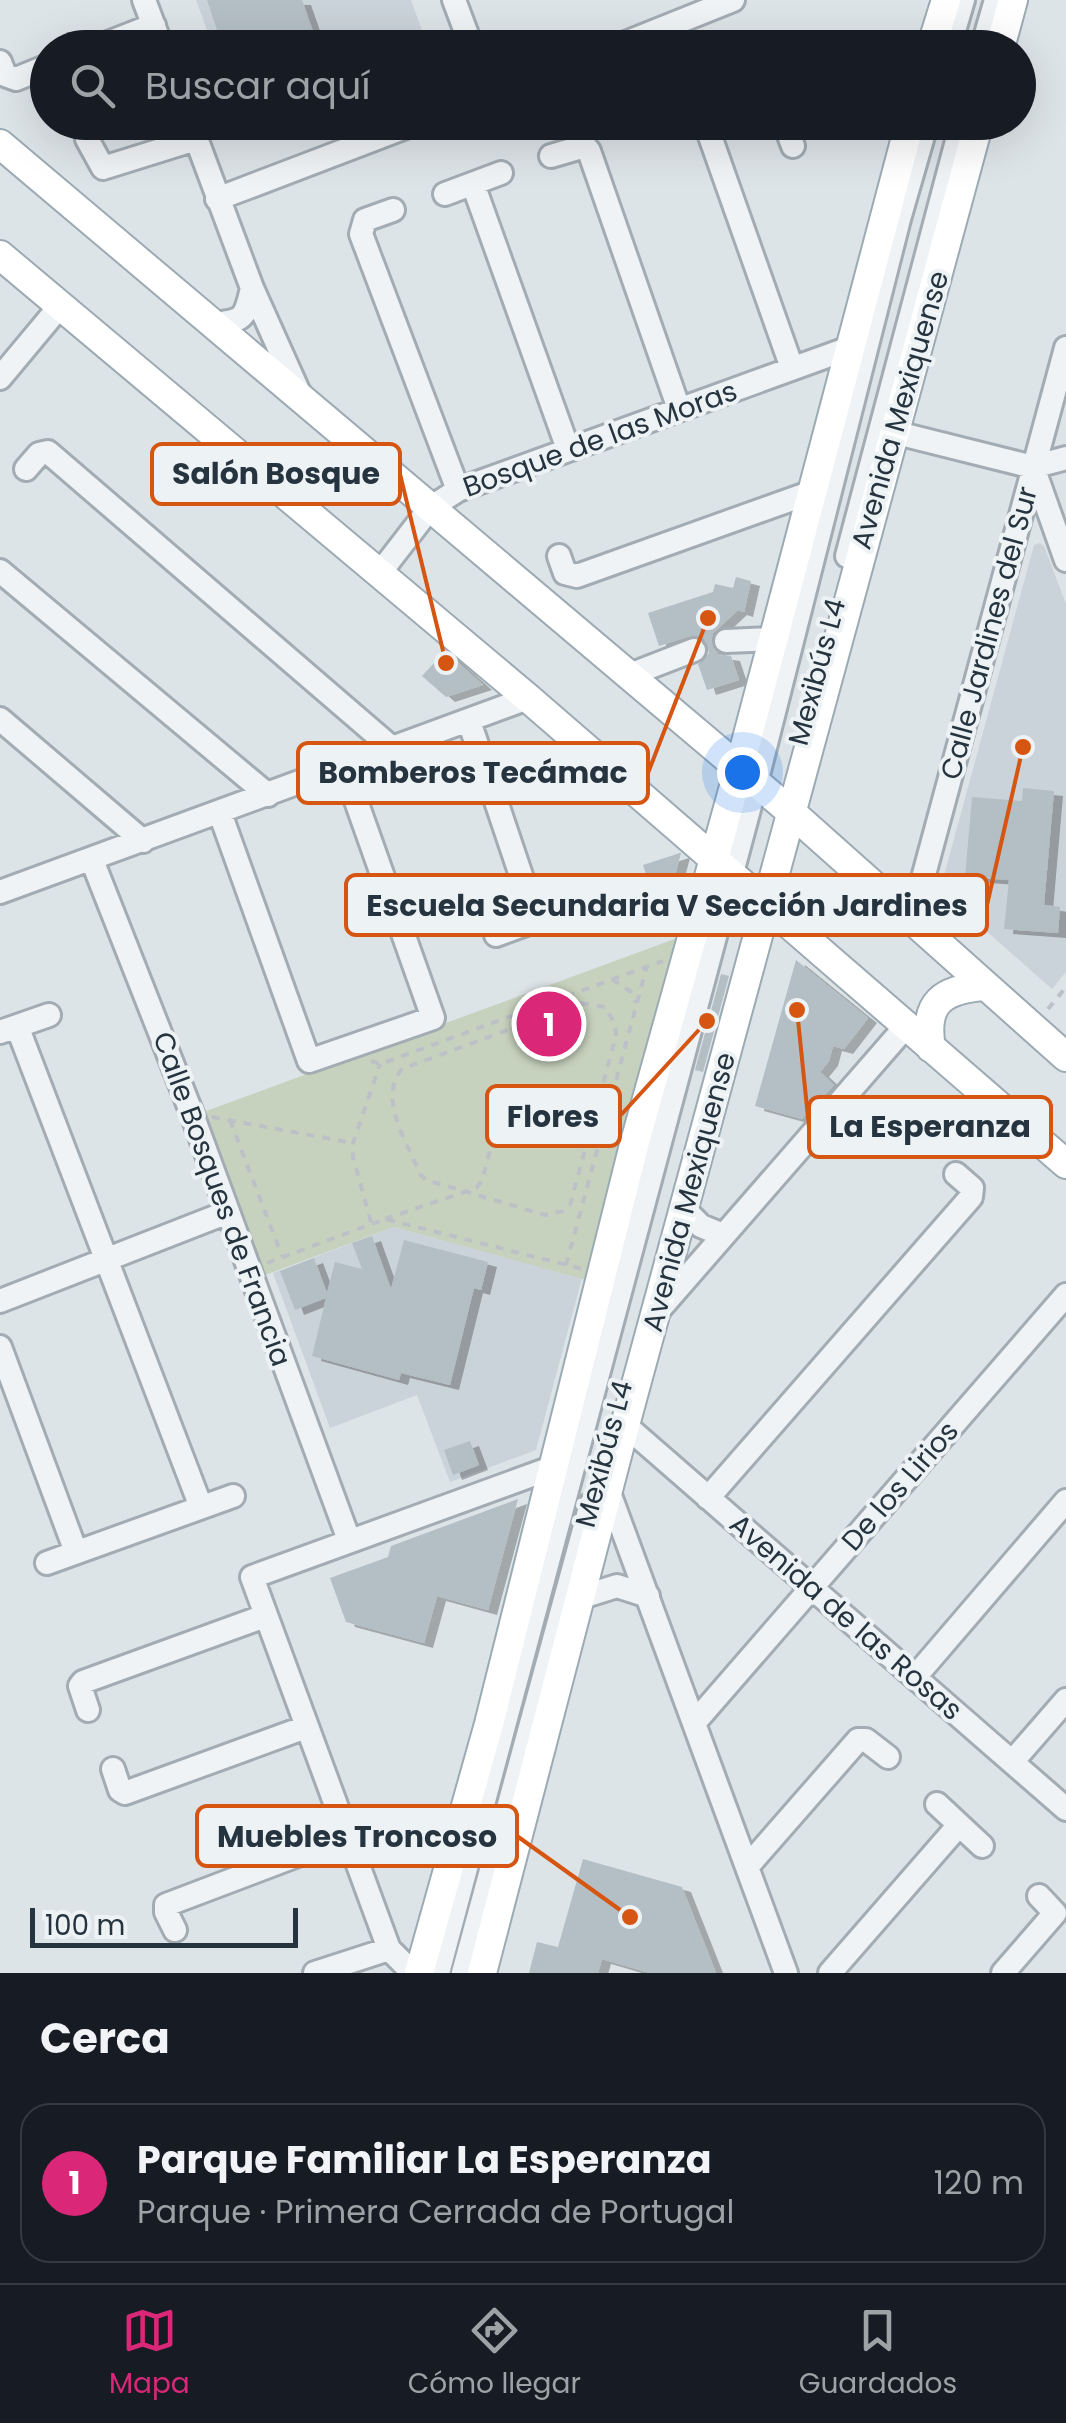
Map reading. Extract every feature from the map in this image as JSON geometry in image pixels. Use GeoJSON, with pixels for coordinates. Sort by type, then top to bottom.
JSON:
{"type":"FeatureCollection","features":[{"type":"Feature","properties":{"kind":"main road"},"geometry":{"type":"LineString","coordinates":[[936,30],[946,0]]}},
{"type":"Feature","properties":{"kind":"main road"},"geometry":{"type":"LineString","coordinates":[[1004,30],[1012,0]]}},
{"type":"Feature","properties":{"kind":"main road"},"geometry":{"type":"LineString","coordinates":[[416,1973],[489,1724],[686,952],[723,868],[748,776],[773,639],[905,140]]}},
{"type":"Feature","properties":{"kind":"main road","name":"Avenida Mexiquense"},"geometry":{"type":"LineString","coordinates":[[482,1973],[684,1209],[761,899],[974,140]]}},
{"type":"Feature","properties":{"kind":"main road"},"geometry":{"type":"LineString","coordinates":[[0,144],[786,808],[1066,1057]]}},
{"type":"Feature","properties":{"kind":"main road"},"geometry":{"type":"LineString","coordinates":[[0,255],[528,698],[1066,1164]]}},
{"type":"Feature","properties":{"kind":"main road"},"geometry":{"type":"LineString","coordinates":[[931,1048],[928,1029],[940,998],[958,988],[985,986]]}},
{"type":"Feature","properties":{"kind":"street"},"geometry":{"type":"LineString","coordinates":[[144,0],[156,30]]}},
{"type":"Feature","properties":{"kind":"street"},"geometry":{"type":"LineString","coordinates":[[454,0],[465,30]]}},
{"type":"Feature","properties":{"kind":"street"},"geometry":{"type":"LineString","coordinates":[[657,30],[733,0]]}},
{"type":"Feature","properties":{"kind":"street"},"geometry":{"type":"LineString","coordinates":[[954,30],[963,0]]}},
{"type":"Feature","properties":{"kind":"street"},"geometry":{"type":"LineString","coordinates":[[987,30],[996,0]]}},
{"type":"Feature","properties":{"kind":"street"},"geometry":{"type":"LineString","coordinates":[[141,30],[154,25]]}},
{"type":"Feature","properties":{"kind":"street"},"geometry":{"type":"LineString","coordinates":[[0,62],[5,76],[10,78],[30,72]]}},
{"type":"Feature","properties":{"kind":"street"},"geometry":{"type":"LineString","coordinates":[[88,140],[102,168],[171,140]]}},
{"type":"Feature","properties":{"kind":"street"},"geometry":{"type":"LineString","coordinates":[[196,140],[252,288],[300,396]]}},
{"type":"Feature","properties":{"kind":"street"},"geometry":{"type":"LineString","coordinates":[[217,199],[373,140]]}},
{"type":"Feature","properties":{"kind":"street"},"geometry":{"type":"LineString","coordinates":[[711,140],[792,368]]}},
{"type":"Feature","properties":{"kind":"street"},"geometry":{"type":"LineString","coordinates":[[791,140],[793,146]]}},
{"type":"Feature","properties":{"kind":"street","name":"Mexibús L4"},"geometry":{"type":"LineString","coordinates":[[748,776],[922,140]]}},
{"type":"Feature","properties":{"kind":"street","name":"Mexibús L4"},"geometry":{"type":"LineString","coordinates":[[786,808],[957,140]]}},
{"type":"Feature","properties":{"kind":"street"},"geometry":{"type":"LineString","coordinates":[[551,156],[579,146],[589,151],[679,409]]}},
{"type":"Feature","properties":{"kind":"street"},"geometry":{"type":"LineString","coordinates":[[445,194],[501,174]]}},
{"type":"Feature","properties":{"kind":"street"},"geometry":{"type":"LineString","coordinates":[[473,184],[568,449]]}},
{"type":"Feature","properties":{"kind":"street"},"geometry":{"type":"LineString","coordinates":[[392,210],[364,220],[361,234],[458,490]]}},
{"type":"Feature","properties":{"kind":"street"},"geometry":{"type":"LineString","coordinates":[[212,324],[242,318],[252,288]]}},
{"type":"Feature","properties":{"kind":"street"},"geometry":{"type":"LineString","coordinates":[[0,378],[60,306]]}},
{"type":"Feature","properties":{"kind":"street","name":"Bosque de las Moras"},"geometry":{"type":"LineString","coordinates":[[379,574],[430,508],[458,490],[852,347]]}},
{"type":"Feature","properties":{"kind":"street","name":"Calle Jardines del Sur"},"geometry":{"type":"LineString","coordinates":[[912,919],[1066,348]]}},
{"type":"Feature","properties":{"kind":"street"},"geometry":{"type":"LineString","coordinates":[[892,432],[1033,466],[1066,458]]}},
{"type":"Feature","properties":{"kind":"street"},"geometry":{"type":"LineString","coordinates":[[26,469],[38,454],[48,452],[392,748]]}},
{"type":"Feature","properties":{"kind":"street"},"geometry":{"type":"LineString","coordinates":[[1033,466],[1066,560]]}},
{"type":"Feature","properties":{"kind":"street"},"geometry":{"type":"LineString","coordinates":[[559,556],[565,574],[576,576],[812,492]]}},
{"type":"Feature","properties":{"kind":"street"},"geometry":{"type":"LineString","coordinates":[[0,571],[268,794]]}},
{"type":"Feature","properties":{"kind":"street"},"geometry":{"type":"LineString","coordinates":[[726,641],[773,639]]}},
{"type":"Feature","properties":{"kind":"street"},"geometry":{"type":"LineString","coordinates":[[627,676],[694,650]]}},
{"type":"Feature","properties":{"kind":"street"},"geometry":{"type":"LineString","coordinates":[[4,886],[92,860],[528,698]]}},
{"type":"Feature","properties":{"kind":"street"},"geometry":{"type":"LineString","coordinates":[[0,719],[142,841]]}},
{"type":"Feature","properties":{"kind":"street"},"geometry":{"type":"LineString","coordinates":[[469,721],[536,920]]}},
{"type":"Feature","properties":{"kind":"street"},"geometry":{"type":"LineString","coordinates":[[220,813],[309,1061],[433,1018],[344,766]]}},
{"type":"Feature","properties":{"kind":"street","name":"Calle Bosques de Francia"},"geometry":{"type":"LineString","coordinates":[[92,860],[192,1114],[349,1540]]}},
{"type":"Feature","properties":{"kind":"street","name":"Mexibús L4"},"geometry":{"type":"LineString","coordinates":[[438,1973],[723,868]]}},
{"type":"Feature","properties":{"kind":"street"},"geometry":{"type":"LineString","coordinates":[[496,935],[619,890]]}},
{"type":"Feature","properties":{"kind":"street","name":"Mexibús L4"},"geometry":{"type":"LineString","coordinates":[[463,1973],[761,899]]}},
{"type":"Feature","properties":{"kind":"street"},"geometry":{"type":"LineString","coordinates":[[50,1015],[8,1029],[108,1258],[201,1507]]}},
{"type":"Feature","properties":{"kind":"street"},"geometry":{"type":"LineString","coordinates":[[656,1312],[907,1025]]}},
{"type":"Feature","properties":{"kind":"street"},"geometry":{"type":"LineString","coordinates":[[708,1498],[971,1197],[972,1188],[956,1174]]}},
{"type":"Feature","properties":{"kind":"street"},"geometry":{"type":"LineString","coordinates":[[684,1209],[702,1226],[723,1234]]}},
{"type":"Feature","properties":{"kind":"street"},"geometry":{"type":"LineString","coordinates":[[0,1300],[228,1212]]}},
{"type":"Feature","properties":{"kind":"street","name":"De los Lirios"},"geometry":{"type":"LineString","coordinates":[[694,1722],[1066,1294]]}},
{"type":"Feature","properties":{"kind":"street"},"geometry":{"type":"LineString","coordinates":[[0,1347],[76,1552]]}},
{"type":"Feature","properties":{"kind":"street","name":"Avenida de las Rosas"},"geometry":{"type":"LineString","coordinates":[[625,1425],[1066,1809]]}},
{"type":"Feature","properties":{"kind":"street"},"geometry":{"type":"LineString","coordinates":[[416,1973],[390,1949],[252,1576],[554,1467]]}},
{"type":"Feature","properties":{"kind":"street"},"geometry":{"type":"LineString","coordinates":[[608,1490],[786,1973]]}},
{"type":"Feature","properties":{"kind":"street"},"geometry":{"type":"LineString","coordinates":[[47,1563],[233,1496]]}},
{"type":"Feature","properties":{"kind":"street"},"geometry":{"type":"LineString","coordinates":[[915,1676],[1066,1501]]}},
{"type":"Feature","properties":{"kind":"street"},"geometry":{"type":"LineString","coordinates":[[579,1598],[617,1586],[648,1596]]}},
{"type":"Feature","properties":{"kind":"street"},"geometry":{"type":"LineString","coordinates":[[88,1710],[80,1686],[83,1682],[266,1616]]}},
{"type":"Feature","properties":{"kind":"street"},"geometry":{"type":"LineString","coordinates":[[1012,1762],[1066,1700]]}},
{"type":"Feature","properties":{"kind":"street"},"geometry":{"type":"LineString","coordinates":[[113,1768],[120,1790],[126,1792],[306,1727]]}},
{"type":"Feature","properties":{"kind":"street"},"geometry":{"type":"LineString","coordinates":[[748,1867],[858,1740],[866,1740],[888,1757]]}},
{"type":"Feature","properties":{"kind":"street"},"geometry":{"type":"LineString","coordinates":[[937,1804],[982,1846]]}},
{"type":"Feature","properties":{"kind":"street"},"geometry":{"type":"LineString","coordinates":[[830,1973],[960,1825]]}},
{"type":"Feature","properties":{"kind":"street"},"geometry":{"type":"LineString","coordinates":[[175,1930],[166,1904],[348,1836]]}},
{"type":"Feature","properties":{"kind":"street"},"geometry":{"type":"LineString","coordinates":[[1003,1973],[1054,1912],[1039,1896]]}},
{"type":"Feature","properties":{"kind":"street"},"geometry":{"type":"LineString","coordinates":[[315,1973],[390,1949]]}},
{"type":"Feature","properties":{"kind":"path"},"geometry":{"type":"LineString","coordinates":[[338,1051],[380,1064],[686,952]]}},
{"type":"Feature","properties":{"kind":"path"},"geometry":{"type":"LineString","coordinates":[[566,1265],[648,966]]}},
{"type":"Feature","properties":{"kind":"path"},"geometry":{"type":"LineString","coordinates":[[612,979],[631,992],[637,1004]]}},
{"type":"Feature","properties":{"kind":"path"},"geometry":{"type":"LineString","coordinates":[[1032,1028],[1066,987]]}},
{"type":"Feature","properties":{"kind":"path"},"geometry":{"type":"LineString","coordinates":[[581,1004],[604,1007],[615,1024],[616,1036],[570,1205],[564,1211],[545,1215],[466,1193],[435,1185],[420,1174],[391,1100],[395,1077],[402,1069],[581,1004]]}},
{"type":"Feature","properties":{"kind":"path"},"geometry":{"type":"LineString","coordinates":[[426,1047],[430,1059]]}},
{"type":"Feature","properties":{"kind":"path"},"geometry":{"type":"LineString","coordinates":[[372,1224],[353,1143],[380,1064]]}},
{"type":"Feature","properties":{"kind":"path"},"geometry":{"type":"LineString","coordinates":[[248,1270],[466,1193],[482,1181],[505,1094]]}},
{"type":"Feature","properties":{"kind":"path"},"geometry":{"type":"LineString","coordinates":[[192,1114],[353,1143]]}},
{"type":"Feature","properties":{"kind":"path"},"geometry":{"type":"LineString","coordinates":[[230,1120],[283,1258]]}},
{"type":"Feature","properties":{"kind":"path"},"geometry":{"type":"LineString","coordinates":[[385,1219],[602,1274]]}},
{"type":"Feature","properties":{"kind":"shaded area"},"geometry":{"type":"Polygon","coordinates":[[[196,0],[411,0],[422,30],[207,30],[196,0]]]}},
{"type":"Feature","properties":{"kind":"shaded area"},"geometry":{"type":"Polygon","coordinates":[[[1040,543],[1066,604],[1066,972],[1052,989],[940,890],[1034,545],[1040,543]]]}},
{"type":"Feature","properties":{"kind":"shaded area"},"geometry":{"type":"Polygon","coordinates":[[[394,1227],[582,1278],[536,1450],[450,1482],[417,1395],[330,1428],[273,1273],[394,1227]]]}},
{"type":"Feature","properties":{"kind":"green space"},"geometry":{"type":"Polygon","coordinates":[[[680,937],[586,1280],[394,1227],[265,1275],[206,1111],[680,937]]]}},
{"type":"Feature","properties":{"kind":"building"},"geometry":{"type":"Polygon","coordinates":[[[207,0],[302,0],[313,30],[217,30],[207,0]]]}},
{"type":"Feature","properties":{"kind":"building"},"geometry":{"type":"Polygon","coordinates":[[[736,577],[751,581],[744,612],[738,610],[713,633],[711,641],[718,654],[731,656],[739,680],[707,690],[698,664],[709,653],[704,639],[690,636],[659,646],[648,613],[713,592],[715,584],[733,588],[736,577]]]}},
{"type":"Feature","properties":{"kind":"building"},"geometry":{"type":"Polygon","coordinates":[[[445,651],[483,685],[446,697],[422,676],[445,651]]]}},
{"type":"Feature","properties":{"kind":"building"},"geometry":{"type":"Polygon","coordinates":[[[1023,788],[1054,791],[1044,905],[1060,907],[1058,933],[1004,929],[1009,880],[965,877],[972,797],[1022,801],[1023,788]]]}},
{"type":"Feature","properties":{"kind":"building"},"geometry":{"type":"Polygon","coordinates":[[[681,853],[662,925],[643,865],[681,853]]]}},
{"type":"Feature","properties":{"kind":"building"},"geometry":{"type":"Polygon","coordinates":[[[796,960],[868,1018],[844,1049],[833,1046],[829,1061],[820,1072],[834,1085],[802,1119],[755,1106],[796,960]]]}},
{"type":"Feature","properties":{"kind":"building"},"geometry":{"type":"Polygon","coordinates":[[[721,974],[729,976],[703,1072],[695,1070],[721,974]]]}},
{"type":"Feature","properties":{"kind":"building"},"geometry":{"type":"Polygon","coordinates":[[[372,1236],[391,1289],[404,1240],[488,1262],[481,1290],[474,1288],[450,1385],[401,1373],[399,1380],[312,1356],[326,1298],[295,1310],[280,1271],[314,1258],[327,1293],[335,1262],[362,1269],[352,1243],[372,1236]]]}},
{"type":"Feature","properties":{"kind":"building"},"geometry":{"type":"Polygon","coordinates":[[[470,1441],[479,1465],[453,1475],[444,1450],[470,1441]]]}},
{"type":"Feature","properties":{"kind":"building"},"geometry":{"type":"Polygon","coordinates":[[[518,1499],[488,1610],[437,1596],[424,1643],[346,1622],[330,1578],[388,1557],[391,1546],[518,1499]]]}},
{"type":"Feature","properties":{"kind":"building"},"geometry":{"type":"Polygon","coordinates":[[[583,1859],[682,1887],[716,1973],[650,1973],[602,1959],[598,1973],[529,1973],[537,1942],[558,1947],[583,1859]]]}},
{"type":"Feature","properties":{"kind":"place","name":"Bomberos Tecámac"},"geometry":{"type":"Point","coordinates":[708,618]}},
{"type":"Feature","properties":{"kind":"place","name":"Salón Bosque"},"geometry":{"type":"Point","coordinates":[446,663]}},
{"type":"Feature","properties":{"kind":"place","name":"Escuela Secundaria V Sección Jardines"},"geometry":{"type":"Point","coordinates":[1023,747]}},
{"type":"Feature","properties":{"kind":"place","name":"La Esperanza"},"geometry":{"type":"Point","coordinates":[797,1010]}},
{"type":"Feature","properties":{"kind":"place","name":"Flores"},"geometry":{"type":"Point","coordinates":[707,1021]}},
{"type":"Feature","properties":{"kind":"place","name":"Parque Familiar La Esperanza"},"geometry":{"type":"Point","coordinates":[549,1024]}},
{"type":"Feature","properties":{"kind":"place","name":"Muebles Troncoso"},"geometry":{"type":"Point","coordinates":[630,1917]}}]}
